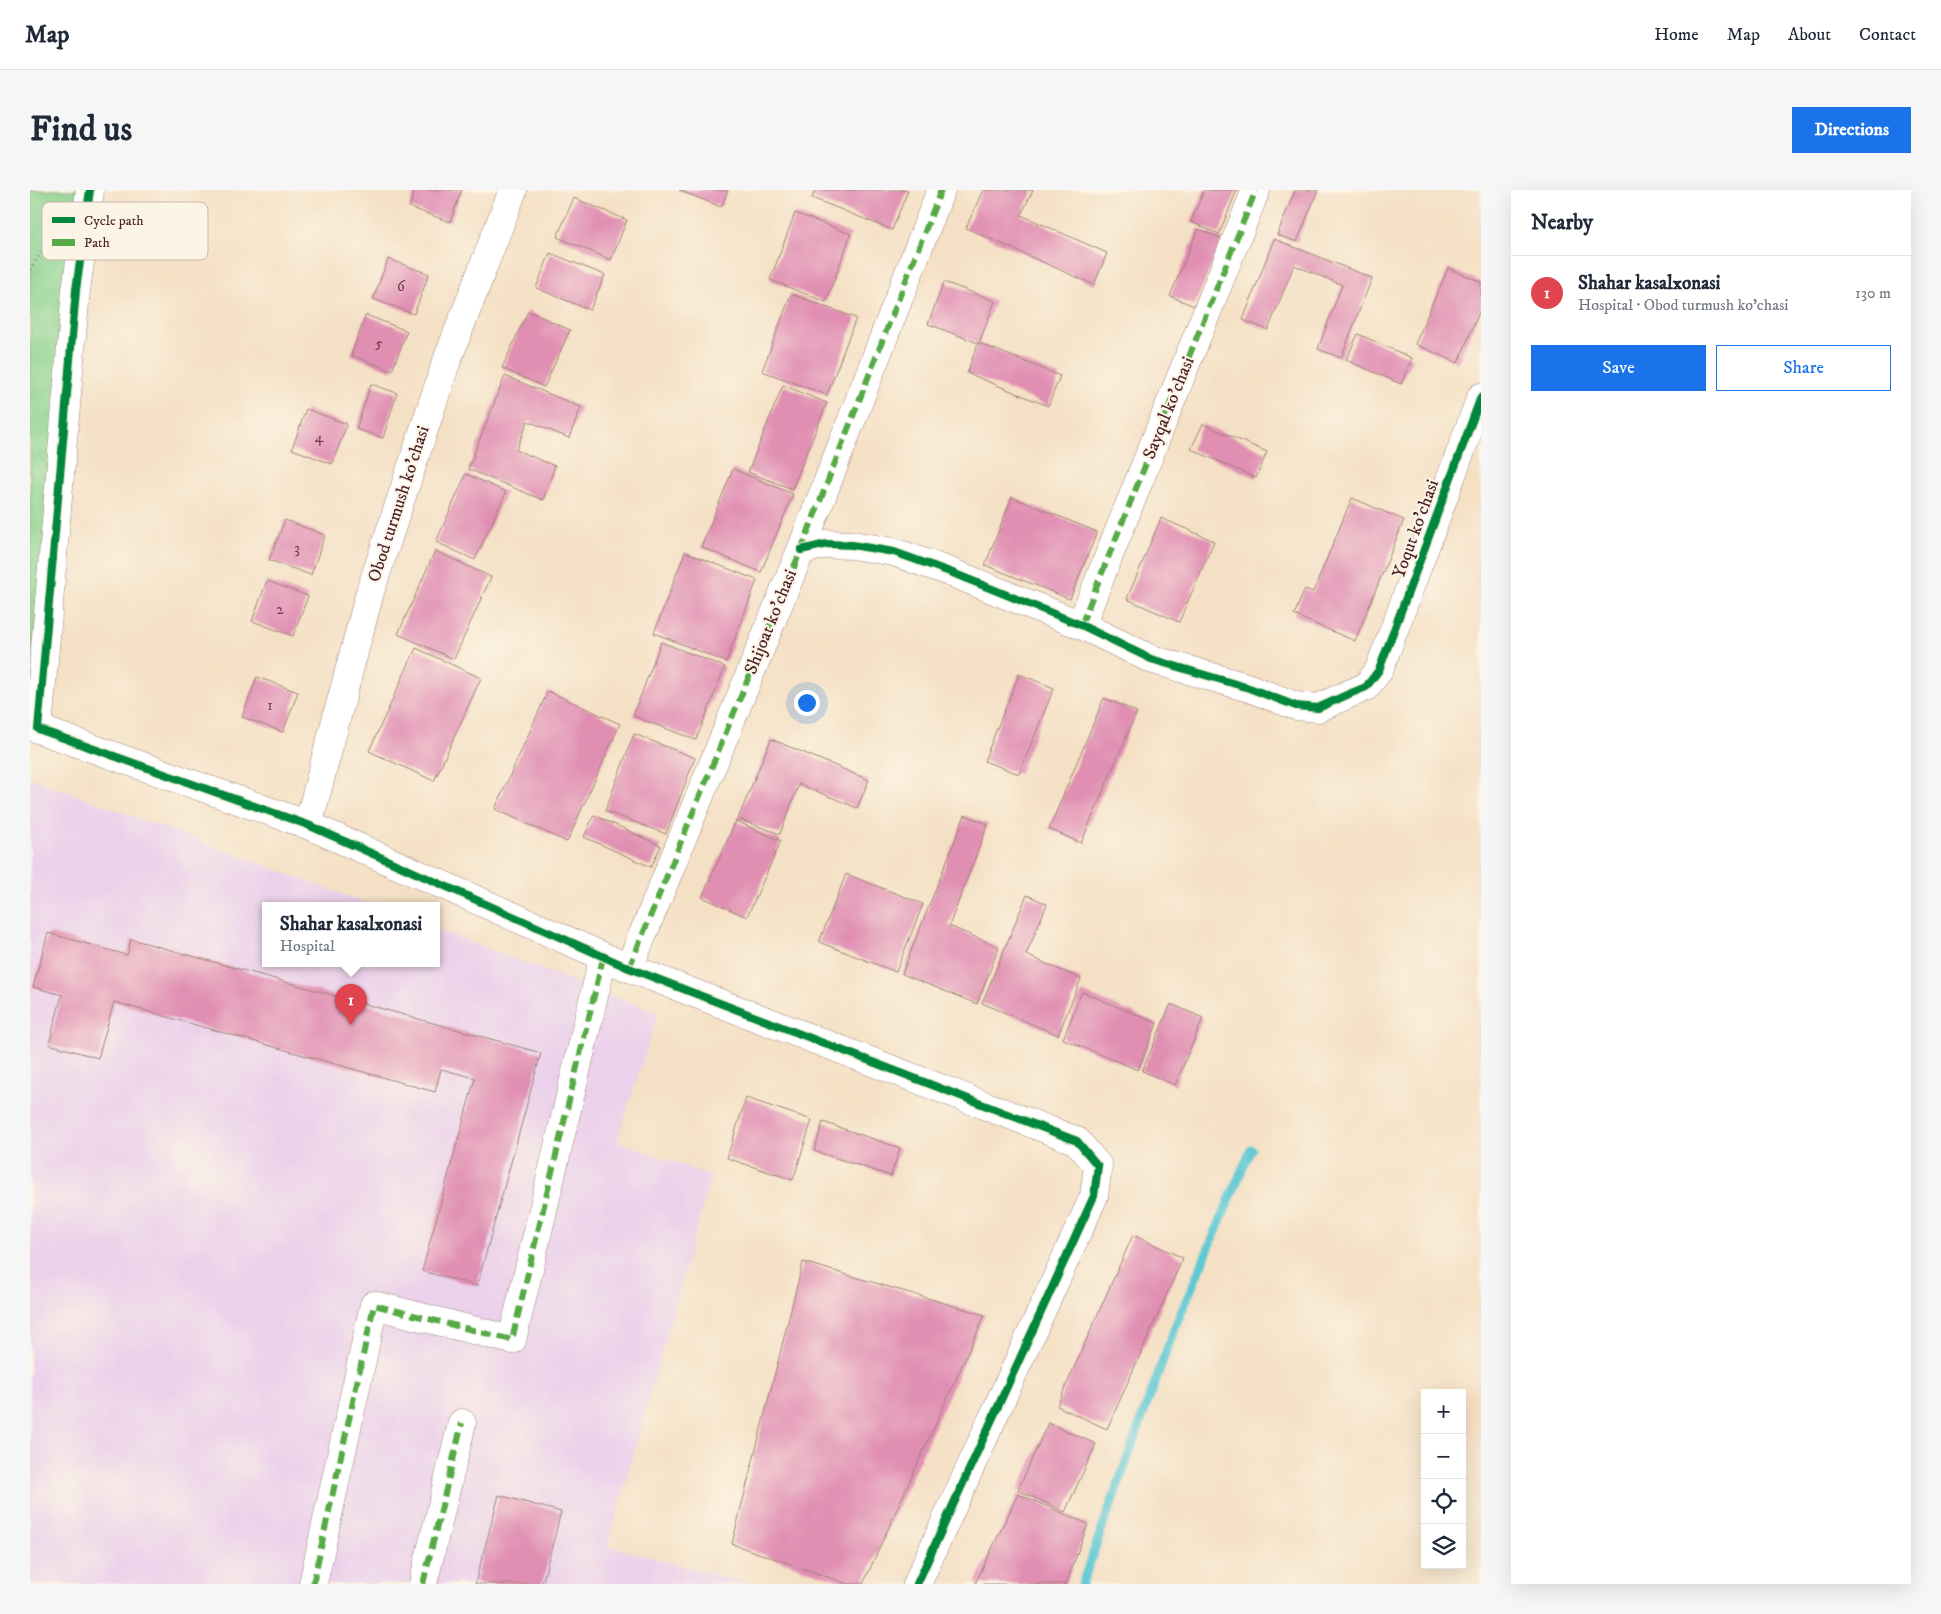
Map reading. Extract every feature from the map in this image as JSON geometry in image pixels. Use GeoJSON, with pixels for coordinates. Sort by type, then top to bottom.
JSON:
{"type":"FeatureCollection","features":[{"type":"Feature","properties":{"kind":"street","name":"Obod turmush ko'chasi"},"geometry":{"type":"LineString","coordinates":[[308,825],[370,592],[446,363],[513,190]]}},
{"type":"Feature","properties":{"kind":"street","name":"Shijoat ko'chasi"},"geometry":{"type":"LineString","coordinates":[[629,968],[801,550],[941,190]]}},
{"type":"Feature","properties":{"kind":"street","name":"Sayqal ko'chasi"},"geometry":{"type":"LineString","coordinates":[[1081,625],[1256,190]]}},
{"type":"Feature","properties":{"kind":"street"},"geometry":{"type":"LineString","coordinates":[[80,260],[38,729],[308,825],[603,958],[1076,1141],[1098,1166],[1094,1196],[917,1584]]}},
{"type":"Feature","properties":{"kind":"street","name":"Yoqut ko'chasi"},"geometry":{"type":"LineString","coordinates":[[1081,625],[1151,659],[1249,688],[1296,706],[1318,708],[1366,687],[1380,670],[1481,398]]}},
{"type":"Feature","properties":{"kind":"street"},"geometry":{"type":"LineString","coordinates":[[801,550],[827,544],[852,544],[894,552],[950,572],[1081,625]]}},
{"type":"Feature","properties":{"kind":"street"},"geometry":{"type":"LineString","coordinates":[[313,1584],[374,1305],[512,1340],[603,958]]}},
{"type":"Feature","properties":{"kind":"street"},"geometry":{"type":"LineString","coordinates":[[423,1584],[462,1423]]}},
{"type":"Feature","properties":{"kind":"path"},"geometry":{"type":"LineString","coordinates":[[30,270],[42,251]]}},
{"type":"Feature","properties":{"kind":"shaded area"},"geometry":{"type":"Polygon","coordinates":[[[30,778],[363,902],[262,902],[262,967],[440,967],[440,931],[658,1013],[617,1141],[711,1176],[608,1546],[750,1584],[30,1584],[30,778]]]}},
{"type":"Feature","properties":{"kind":"green space"},"geometry":{"type":"Polygon","coordinates":[[[30,190],[89,190],[88,202],[42,202],[42,260],[80,260],[30,670],[30,190]]]}},
{"type":"Feature","properties":{"kind":"building"},"geometry":{"type":"Polygon","coordinates":[[[415,190],[462,190],[450,222],[409,207],[415,190]]]}},
{"type":"Feature","properties":{"kind":"building"},"geometry":{"type":"Polygon","coordinates":[[[679,190],[728,190],[721,207],[679,190]]]}},
{"type":"Feature","properties":{"kind":"building"},"geometry":{"type":"Polygon","coordinates":[[[815,190],[908,190],[892,230],[812,198],[815,190]]]}},
{"type":"Feature","properties":{"kind":"building"},"geometry":{"type":"Polygon","coordinates":[[[983,190],[1033,190],[1021,215],[1107,253],[1094,285],[966,228],[983,190]]]}},
{"type":"Feature","properties":{"kind":"building"},"geometry":{"type":"Polygon","coordinates":[[[1204,190],[1237,190],[1219,234],[1191,222],[1204,190]]]}},
{"type":"Feature","properties":{"kind":"building"},"geometry":{"type":"Polygon","coordinates":[[[1295,190],[1318,190],[1297,242],[1277,235],[1295,190]]]}},
{"type":"Feature","properties":{"kind":"building"},"geometry":{"type":"Polygon","coordinates":[[[574,198],[627,220],[611,260],[557,237],[574,198]]]}},
{"type":"Feature","properties":{"kind":"building"},"geometry":{"type":"Polygon","coordinates":[[[795,213],[851,234],[826,302],[770,280],[795,213]]]}},
{"type":"Feature","properties":{"kind":"building"},"geometry":{"type":"Polygon","coordinates":[[[1198,229],[1223,239],[1194,306],[1170,296],[1198,229]]]}},
{"type":"Feature","properties":{"kind":"building"},"geometry":{"type":"Polygon","coordinates":[[[1274,239],[1372,278],[1341,358],[1318,349],[1342,285],[1294,265],[1268,330],[1243,320],[1274,239]]]}},
{"type":"Feature","properties":{"kind":"building"},"geometry":{"type":"Polygon","coordinates":[[[550,253],[605,275],[590,310],[536,288],[550,253]]]}},
{"type":"Feature","properties":{"kind":"building"},"geometry":{"type":"Polygon","coordinates":[[[388,259],[429,274],[414,314],[373,299],[388,259]]]}},
{"type":"Feature","properties":{"kind":"building"},"geometry":{"type":"Polygon","coordinates":[[[1448,268],[1481,282],[1481,308],[1458,363],[1415,344],[1448,268]]]}},
{"type":"Feature","properties":{"kind":"building"},"geometry":{"type":"Polygon","coordinates":[[[944,282],[995,301],[979,343],[1060,376],[1048,406],[967,373],[978,343],[928,324],[944,282]]]}},
{"type":"Feature","properties":{"kind":"building"},"geometry":{"type":"Polygon","coordinates":[[[791,294],[856,318],[827,395],[762,371],[791,294]]]}},
{"type":"Feature","properties":{"kind":"building"},"geometry":{"type":"Polygon","coordinates":[[[528,311],[570,330],[544,387],[502,368],[528,311]]]}},
{"type":"Feature","properties":{"kind":"building"},"geometry":{"type":"Polygon","coordinates":[[[366,315],[407,331],[392,371],[351,355],[366,315]]]}},
{"type":"Feature","properties":{"kind":"building"},"geometry":{"type":"Polygon","coordinates":[[[1358,334],[1412,358],[1401,384],[1346,360],[1358,334]]]}},
{"type":"Feature","properties":{"kind":"building"},"geometry":{"type":"Polygon","coordinates":[[[505,376],[581,407],[569,438],[528,421],[516,450],[555,466],[543,500],[468,469],[505,376]]]}},
{"type":"Feature","properties":{"kind":"building"},"geometry":{"type":"Polygon","coordinates":[[[371,384],[397,393],[383,438],[356,429],[371,384]]]}},
{"type":"Feature","properties":{"kind":"building"},"geometry":{"type":"Polygon","coordinates":[[[783,385],[827,403],[792,489],[748,472],[783,385]]]}},
{"type":"Feature","properties":{"kind":"building"},"geometry":{"type":"Polygon","coordinates":[[[306,409],[347,424],[332,464],[292,449],[306,409]]]}},
{"type":"Feature","properties":{"kind":"building"},"geometry":{"type":"Polygon","coordinates":[[[1203,424],[1267,452],[1256,478],[1191,449],[1203,424]]]}},
{"type":"Feature","properties":{"kind":"building"},"geometry":{"type":"Polygon","coordinates":[[[733,469],[793,494],[761,572],[701,547],[733,469]]]}},
{"type":"Feature","properties":{"kind":"building"},"geometry":{"type":"Polygon","coordinates":[[[466,474],[506,492],[475,560],[436,542],[466,474]]]}},
{"type":"Feature","properties":{"kind":"building"},"geometry":{"type":"Polygon","coordinates":[[[1012,497],[1097,532],[1070,599],[985,565],[1012,497]]]}},
{"type":"Feature","properties":{"kind":"building"},"geometry":{"type":"Polygon","coordinates":[[[1352,498],[1404,520],[1355,641],[1294,615],[1305,589],[1313,592],[1352,498]]]}},
{"type":"Feature","properties":{"kind":"building"},"geometry":{"type":"Polygon","coordinates":[[[1161,518],[1214,541],[1179,622],[1127,599],[1161,518]]]}},
{"type":"Feature","properties":{"kind":"building"},"geometry":{"type":"Polygon","coordinates":[[[285,520],[325,535],[311,575],[269,560],[285,520]]]}},
{"type":"Feature","properties":{"kind":"building"},"geometry":{"type":"Polygon","coordinates":[[[435,551],[491,577],[454,659],[398,634],[435,551]]]}},
{"type":"Feature","properties":{"kind":"building"},"geometry":{"type":"Polygon","coordinates":[[[685,552],[757,580],[726,662],[654,633],[685,552]]]}},
{"type":"Feature","properties":{"kind":"building"},"geometry":{"type":"Polygon","coordinates":[[[267,581],[308,596],[293,636],[252,621],[267,581]]]}},
{"type":"Feature","properties":{"kind":"building"},"geometry":{"type":"Polygon","coordinates":[[[661,642],[725,667],[696,740],[633,716],[661,642]]]}},
{"type":"Feature","properties":{"kind":"building"},"geometry":{"type":"Polygon","coordinates":[[[416,648],[481,678],[434,781],[369,751],[416,648]]]}},
{"type":"Feature","properties":{"kind":"building"},"geometry":{"type":"Polygon","coordinates":[[[1019,674],[1054,688],[1019,774],[984,761],[1019,674]]]}},
{"type":"Feature","properties":{"kind":"building"},"geometry":{"type":"Polygon","coordinates":[[[257,677],[298,692],[283,732],[242,717],[257,677]]]}},
{"type":"Feature","properties":{"kind":"building"},"geometry":{"type":"Polygon","coordinates":[[[548,691],[620,724],[567,842],[495,809],[548,691]]]}},
{"type":"Feature","properties":{"kind":"building"},"geometry":{"type":"Polygon","coordinates":[[[1104,698],[1137,712],[1081,843],[1049,829],[1104,698]]]}},
{"type":"Feature","properties":{"kind":"building"},"geometry":{"type":"Polygon","coordinates":[[[634,734],[695,758],[666,834],[605,811],[634,734]]]}},
{"type":"Feature","properties":{"kind":"building"},"geometry":{"type":"Polygon","coordinates":[[[771,739],[869,780],[857,808],[799,784],[780,834],[738,819],[771,739]]]}},
{"type":"Feature","properties":{"kind":"building"},"geometry":{"type":"Polygon","coordinates":[[[594,815],[661,846],[651,867],[584,837],[594,815]]]}},
{"type":"Feature","properties":{"kind":"building"},"geometry":{"type":"Polygon","coordinates":[[[965,815],[988,824],[949,926],[999,947],[977,1004],[902,974],[965,815]]]}},
{"type":"Feature","properties":{"kind":"building"},"geometry":{"type":"Polygon","coordinates":[[[736,821],[781,841],[747,917],[702,897],[736,821]]]}},
{"type":"Feature","properties":{"kind":"building"},"geometry":{"type":"Polygon","coordinates":[[[846,874],[923,904],[896,972],[819,942],[846,874]]]}},
{"type":"Feature","properties":{"kind":"building"},"geometry":{"type":"Polygon","coordinates":[[[1027,895],[1047,904],[1026,955],[1081,979],[1058,1035],[982,1003],[1027,895]]]}},
{"type":"Feature","properties":{"kind":"building"},"geometry":{"type":"Polygon","coordinates":[[[48,933],[127,955],[131,939],[541,1053],[477,1286],[422,1271],[475,1078],[441,1069],[435,1092],[114,1002],[98,1058],[49,1044],[62,995],[33,987],[48,933]]]}},
{"type":"Feature","properties":{"kind":"building"},"geometry":{"type":"Polygon","coordinates":[[[1082,992],[1157,1023],[1138,1070],[1063,1039],[1082,992]]]}},
{"type":"Feature","properties":{"kind":"building"},"geometry":{"type":"Polygon","coordinates":[[[1171,1004],[1203,1018],[1175,1085],[1142,1071],[1171,1004]]]}},
{"type":"Feature","properties":{"kind":"building"},"geometry":{"type":"Polygon","coordinates":[[[746,1098],[812,1120],[793,1180],[727,1158],[746,1098]]]}},
{"type":"Feature","properties":{"kind":"building"},"geometry":{"type":"Polygon","coordinates":[[[823,1122],[900,1148],[891,1176],[814,1151],[823,1122]]]}},
{"type":"Feature","properties":{"kind":"building"},"geometry":{"type":"Polygon","coordinates":[[[1133,1235],[1183,1258],[1107,1429],[1057,1406],[1133,1235]]]}},
{"type":"Feature","properties":{"kind":"building"},"geometry":{"type":"Polygon","coordinates":[[[803,1262],[985,1315],[863,1584],[848,1584],[732,1544],[803,1262]]]}},
{"type":"Feature","properties":{"kind":"building"},"geometry":{"type":"Polygon","coordinates":[[[1048,1423],[1096,1444],[1065,1512],[1018,1490],[1048,1423]]]}},
{"type":"Feature","properties":{"kind":"building"},"geometry":{"type":"Polygon","coordinates":[[[1018,1494],[1088,1524],[1066,1584],[975,1584],[1018,1494]]]}},
{"type":"Feature","properties":{"kind":"building"},"geometry":{"type":"Polygon","coordinates":[[[499,1495],[561,1512],[542,1584],[475,1584],[499,1495]]]}},
{"type":"Feature","properties":{"kind":"waterway"},"geometry":{"type":"LineString","coordinates":[[1082,1584],[1175,1327],[1251,1149]]}},
{"type":"Feature","properties":{"kind":"marked path"},"geometry":{"type":"LineString","coordinates":[[629,968],[801,550],[941,190]]}},
{"type":"Feature","properties":{"kind":"marked path"},"geometry":{"type":"LineString","coordinates":[[1081,625],[1256,190]]}},
{"type":"Feature","properties":{"kind":"marked path"},"geometry":{"type":"LineString","coordinates":[[313,1584],[374,1305],[512,1340],[603,958]]}},
{"type":"Feature","properties":{"kind":"marked path"},"geometry":{"type":"LineString","coordinates":[[423,1584],[462,1423]]}},
{"type":"Feature","properties":{"kind":"cycle path"},"geometry":{"type":"LineString","coordinates":[[88,202],[90,190]]}},
{"type":"Feature","properties":{"kind":"cycle path"},"geometry":{"type":"LineString","coordinates":[[80,260],[38,729],[308,825],[629,968],[1077,1141],[1098,1166],[1094,1196],[917,1584]]}},
{"type":"Feature","properties":{"kind":"cycle path"},"geometry":{"type":"LineString","coordinates":[[801,550],[827,544],[852,545],[894,552],[950,572],[1081,625],[1151,659],[1249,688],[1296,706],[1318,708],[1366,687],[1379,670],[1481,397]]}},
{"type":"Feature","properties":{"kind":"place","name":"Shahar kasalxonasi"},"geometry":{"type":"Point","coordinates":[351,1025]}}]}
